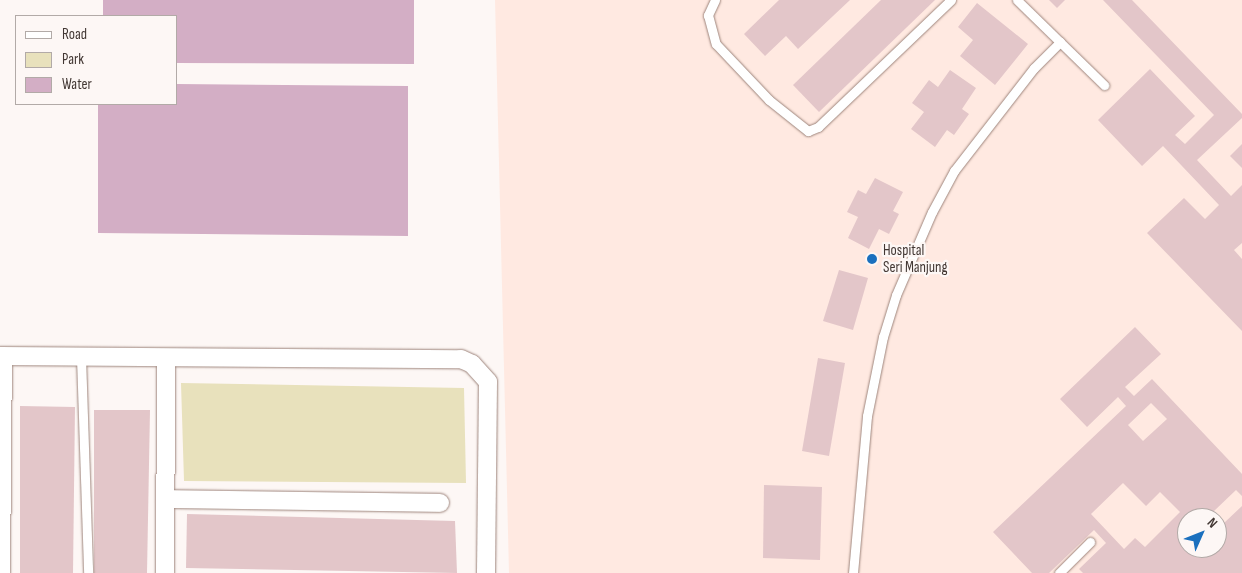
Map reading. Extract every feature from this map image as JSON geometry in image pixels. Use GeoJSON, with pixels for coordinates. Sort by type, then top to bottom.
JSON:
{"type":"FeatureCollection","features":[{"type":"Feature","properties":{"kind":"street"},"geometry":{"type":"LineString","coordinates":[[1,573],[2,356],[461,359],[472,364],[488,382],[486,573]]}},
{"type":"Feature","properties":{"kind":"street"},"geometry":{"type":"LineString","coordinates":[[165,573],[166,358]]}},
{"type":"Feature","properties":{"kind":"street"},"geometry":{"type":"LineString","coordinates":[[165,499],[440,503]]}},
{"type":"Feature","properties":{"kind":"lane"},"geometry":{"type":"LineString","coordinates":[[715,0],[708,15],[716,44],[769,100],[808,131],[818,128],[950,0]]}},
{"type":"Feature","properties":{"kind":"lane"},"geometry":{"type":"LineString","coordinates":[[1017,0],[1104,85]]}},
{"type":"Feature","properties":{"kind":"lane"},"geometry":{"type":"LineString","coordinates":[[852,573],[867,416],[883,337],[896,295],[932,212],[954,172],[1034,68],[1060,42]]}},
{"type":"Feature","properties":{"kind":"lane"},"geometry":{"type":"LineString","coordinates":[[81,358],[88,573]]}},
{"type":"Feature","properties":{"kind":"lane"},"geometry":{"type":"LineString","coordinates":[[1059,573],[1090,542]]}},
{"type":"Feature","properties":{"kind":"shaded area","name":"Hospital Seri Manjung"},"geometry":{"type":"Polygon","coordinates":[[[495,0],[1242,0],[1242,573],[509,573],[495,0]]]}},
{"type":"Feature","properties":{"kind":"green space"},"geometry":{"type":"Polygon","coordinates":[[[181,383],[464,388],[466,483],[184,481],[181,383]]]}},
{"type":"Feature","properties":{"kind":"water"},"geometry":{"type":"Polygon","coordinates":[[[103,0],[414,0],[414,64],[178,63],[178,15],[103,15],[103,0]]]}},
{"type":"Feature","properties":{"kind":"water"},"geometry":{"type":"Polygon","coordinates":[[[178,84],[408,86],[408,236],[98,233],[98,105],[178,105],[178,84]]]}},
{"type":"Feature","properties":{"kind":"building"},"geometry":{"type":"Polygon","coordinates":[[[779,0],[850,0],[798,49],[786,36],[765,56],[744,34],[779,0]]]}},
{"type":"Feature","properties":{"kind":"building"},"geometry":{"type":"Polygon","coordinates":[[[881,0],[935,0],[819,112],[793,85],[881,0]]]}},
{"type":"Feature","properties":{"kind":"building"},"geometry":{"type":"Polygon","coordinates":[[[1049,0],[1065,0],[1057,8],[1049,0]]]}},
{"type":"Feature","properties":{"kind":"building"},"geometry":{"type":"Polygon","coordinates":[[[1103,0],[1132,0],[1242,114],[1242,118],[1197,160],[1231,196],[1242,185],[1242,243],[1234,250],[1242,259],[1242,331],[1147,233],[1184,198],[1205,219],[1219,205],[1163,146],[1142,166],[1098,120],[1150,69],[1195,116],[1175,135],[1185,144],[1214,115],[1103,0]]]}},
{"type":"Feature","properties":{"kind":"building"},"geometry":{"type":"Polygon","coordinates":[[[977,3],[1028,44],[995,85],[960,56],[973,40],[958,27],[977,3]]]}},
{"type":"Feature","properties":{"kind":"building"},"geometry":{"type":"Polygon","coordinates":[[[950,70],[976,88],[962,109],[969,114],[954,135],[947,130],[935,147],[911,129],[924,112],[912,103],[929,80],[938,87],[950,70]]]}},
{"type":"Feature","properties":{"kind":"building"},"geometry":{"type":"Polygon","coordinates":[[[1242,144],[1242,168],[1230,156],[1242,144]]]}},
{"type":"Feature","properties":{"kind":"building"},"geometry":{"type":"Polygon","coordinates":[[[875,178],[903,192],[893,211],[899,214],[889,234],[879,229],[869,249],[848,238],[858,217],[847,212],[858,190],[866,194],[875,178]]]}},
{"type":"Feature","properties":{"kind":"building"},"geometry":{"type":"Polygon","coordinates":[[[839,270],[868,278],[853,330],[823,321],[839,270]]]}},
{"type":"Feature","properties":{"kind":"building"},"geometry":{"type":"Polygon","coordinates":[[[1135,327],[1161,354],[1125,387],[1134,396],[1152,379],[1242,474],[1242,496],[1236,490],[1217,508],[1177,509],[1160,492],[1146,506],[1123,483],[1091,514],[1124,549],[1135,538],[1145,547],[1177,515],[1177,558],[1227,558],[1227,520],[1242,506],[1242,573],[1083,573],[1079,569],[1106,543],[1094,530],[1049,573],[1032,573],[993,532],[1126,406],[1118,397],[1087,427],[1060,399],[1135,327]],[[1151,403],[1128,425],[1143,441],[1167,419],[1151,403]]]}},
{"type":"Feature","properties":{"kind":"building"},"geometry":{"type":"Polygon","coordinates":[[[818,358],[845,363],[829,456],[802,451],[818,358]]]}},
{"type":"Feature","properties":{"kind":"building"},"geometry":{"type":"Polygon","coordinates":[[[20,406],[75,407],[73,573],[20,573],[20,406]]]}},
{"type":"Feature","properties":{"kind":"building"},"geometry":{"type":"Polygon","coordinates":[[[94,410],[150,410],[147,573],[94,573],[94,410]]]}},
{"type":"Feature","properties":{"kind":"building"},"geometry":{"type":"Polygon","coordinates":[[[764,485],[822,487],[820,560],[763,558],[764,485]]]}},
{"type":"Feature","properties":{"kind":"building"},"geometry":{"type":"Polygon","coordinates":[[[187,514],[455,521],[457,573],[186,568],[187,514]]]}},
{"type":"Feature","properties":{"kind":"place","name":"Hospital Seri Manjung"},"geometry":{"type":"Point","coordinates":[872,259]}}]}
